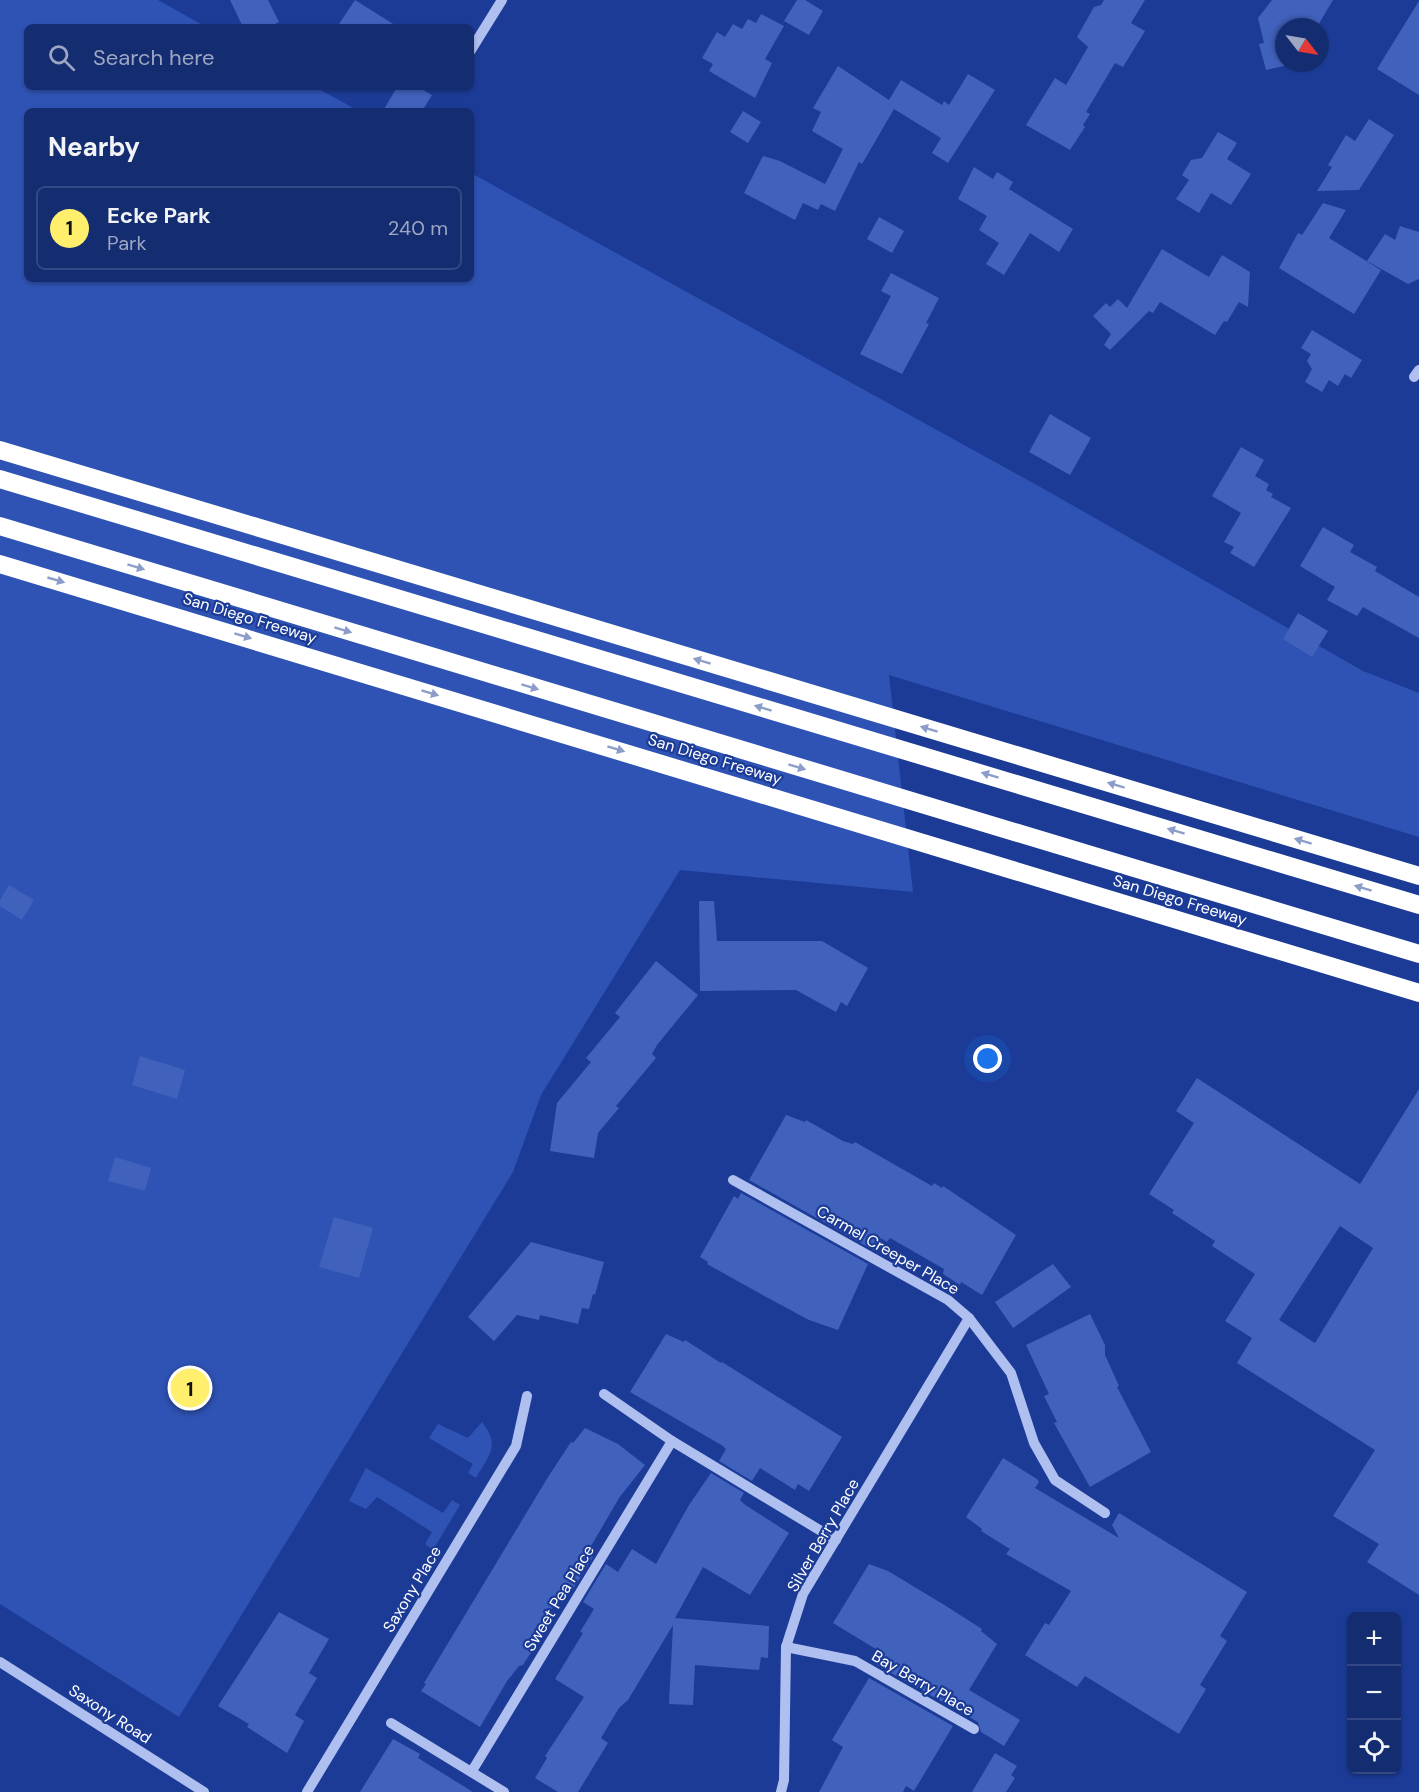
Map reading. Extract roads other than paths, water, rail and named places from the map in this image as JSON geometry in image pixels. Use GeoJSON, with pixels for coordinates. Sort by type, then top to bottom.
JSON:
{"type":"FeatureCollection","features":[{"type":"Feature","properties":{"kind":"highway"},"geometry":{"type":"LineString","coordinates":[[0,450],[1419,876]]}},
{"type":"Feature","properties":{"kind":"highway"},"geometry":{"type":"LineString","coordinates":[[0,479],[1419,905]]}},
{"type":"Feature","properties":{"kind":"highway"},"geometry":{"type":"LineString","coordinates":[[0,526],[1419,954]]}},
{"type":"Feature","properties":{"kind":"highway","name":"San Diego Freeway"},"geometry":{"type":"LineString","coordinates":[[0,564],[1419,993]]}},
{"type":"Feature","properties":{"kind":"street"},"geometry":{"type":"LineString","coordinates":[[474,45],[502,0]]}},
{"type":"Feature","properties":{"kind":"street","name":"Carmel Creeper Place"},"geometry":{"type":"LineString","coordinates":[[733,1180],[948,1300],[969,1318],[1011,1373],[1034,1443],[1055,1480],[1105,1513]]}},
{"type":"Feature","properties":{"kind":"street","name":"Silver Berry Place"},"geometry":{"type":"LineString","coordinates":[[781,1792],[784,1780],[786,1647],[804,1594],[969,1318]]}},
{"type":"Feature","properties":{"kind":"street"},"geometry":{"type":"LineString","coordinates":[[604,1394],[672,1441],[836,1540]]}},
{"type":"Feature","properties":{"kind":"street","name":"Saxony Place"},"geometry":{"type":"LineString","coordinates":[[307,1792],[516,1446],[527,1396]]}},
{"type":"Feature","properties":{"kind":"street","name":"Sweet Pea Place"},"geometry":{"type":"LineString","coordinates":[[472,1771],[672,1441]]}},
{"type":"Feature","properties":{"kind":"street","name":"Bay Berry Place"},"geometry":{"type":"LineString","coordinates":[[786,1647],[855,1661],[974,1729]]}},
{"type":"Feature","properties":{"kind":"street","name":"Saxony Road"},"geometry":{"type":"LineString","coordinates":[[0,1662],[204,1792]]}},
{"type":"Feature","properties":{"kind":"street"},"geometry":{"type":"LineString","coordinates":[[392,1723],[504,1792]]}},
{"type":"Feature","properties":{"kind":"place","name":"Ecke Park"},"geometry":{"type":"Point","coordinates":[190,1388]}}]}
